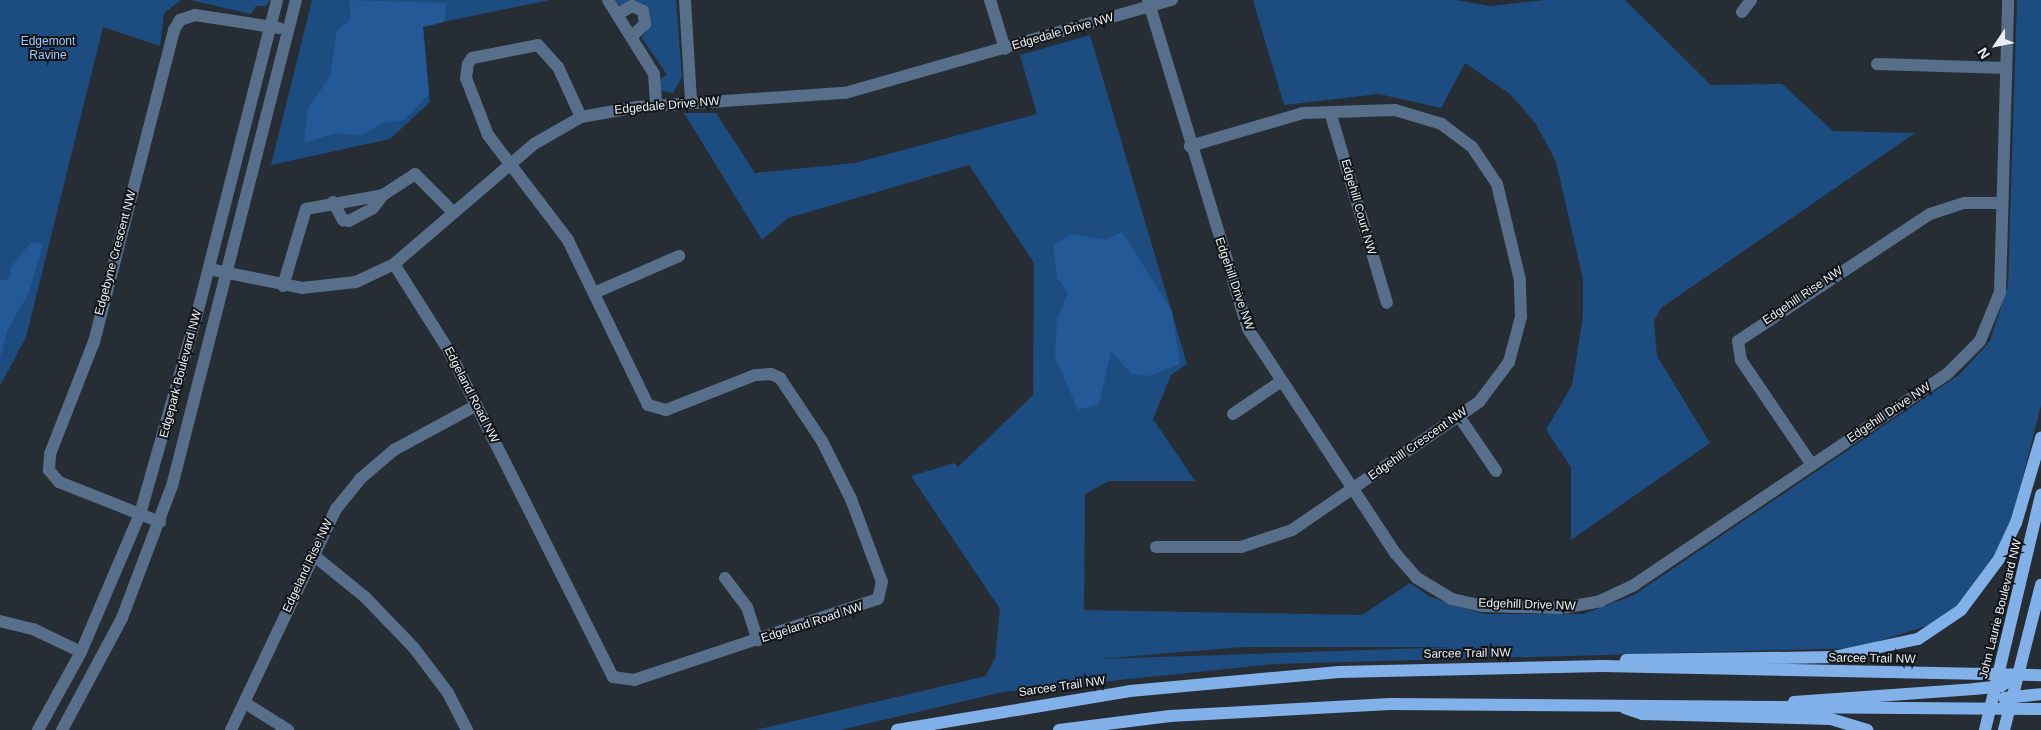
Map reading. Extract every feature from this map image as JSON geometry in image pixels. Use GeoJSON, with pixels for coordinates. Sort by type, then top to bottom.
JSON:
{"type":"FeatureCollection","features":[{"type":"Feature","properties":{"kind":"main road"},"geometry":{"type":"LineString","coordinates":[[1602,666],[1630,659],[1833,657],[1918,640],[1961,610],[1999,559],[2016,523],[2041,438]]}},
{"type":"Feature","properties":{"kind":"main road","name":"John Laurie Boulevard NW"},"geometry":{"type":"LineString","coordinates":[[1985,730],[2041,495]]}},
{"type":"Feature","properties":{"kind":"main road"},"geometry":{"type":"LineString","coordinates":[[2004,730],[2041,585]]}},
{"type":"Feature","properties":{"kind":"main road","name":"Sarcee Trail NW"},"geometry":{"type":"LineString","coordinates":[[897,730],[1010,708],[1215,683],[1339,672],[1602,666],[1997,681]]}},
{"type":"Feature","properties":{"kind":"main road"},"geometry":{"type":"LineString","coordinates":[[1777,707],[1805,699],[1997,681],[2017,675],[2041,675]]}},
{"type":"Feature","properties":{"kind":"main road"},"geometry":{"type":"LineString","coordinates":[[2010,703],[2041,694]]}},
{"type":"Feature","properties":{"kind":"main road"},"geometry":{"type":"LineString","coordinates":[[1059,730],[1291,708],[1615,705],[1990,709],[1998,700],[2041,709]]}},
{"type":"Feature","properties":{"kind":"main road"},"geometry":{"type":"LineString","coordinates":[[1615,705],[1642,714],[1831,718],[1867,730]]}},
{"type":"Feature","properties":{"kind":"street","name":"Edgepark Boulevard NW"},"geometry":{"type":"LineString","coordinates":[[38,730],[81,652],[140,514],[209,269],[277,0]]}},
{"type":"Feature","properties":{"kind":"street","name":"Edgepark Boulevard NW"},"geometry":{"type":"LineString","coordinates":[[62,730],[122,618],[160,522],[228,274],[296,0]]}},
{"type":"Feature","properties":{"kind":"street"},"geometry":{"type":"LineString","coordinates":[[608,0],[654,74],[656,106]]}},
{"type":"Feature","properties":{"kind":"street"},"geometry":{"type":"LineString","coordinates":[[685,0],[691,102]]}},
{"type":"Feature","properties":{"kind":"street"},"geometry":{"type":"LineString","coordinates":[[990,0],[1005,49]]}},
{"type":"Feature","properties":{"kind":"street","name":"Edgedale Drive NW"},"geometry":{"type":"LineString","coordinates":[[209,269],[283,286],[340,286],[394,264],[546,135],[581,117],[691,102],[845,92],[1005,49],[1149,3],[1172,0]]}},
{"type":"Feature","properties":{"kind":"street"},"geometry":{"type":"LineString","coordinates":[[1742,12],[1751,0]]}},
{"type":"Feature","properties":{"kind":"street","name":"Edgehill Drive NW"},"geometry":{"type":"LineString","coordinates":[[1149,3],[1239,307],[1280,382],[1396,554],[1431,588],[1483,606],[1562,608],[1587,604],[1625,590],[1947,374],[1980,341],[2000,292],[2008,0]]}},
{"type":"Feature","properties":{"kind":"street"},"geometry":{"type":"LineString","coordinates":[[618,14],[632,6],[643,11],[645,24],[632,36]]}},
{"type":"Feature","properties":{"kind":"street","name":"Edgebyne Crescent NW"},"geometry":{"type":"LineString","coordinates":[[160,522],[59,482],[49,470],[50,454],[94,342],[174,30],[180,20],[195,15],[289,30]]}},
{"type":"Feature","properties":{"kind":"street","name":"Edgeland Road NW"},"geometry":{"type":"LineString","coordinates":[[394,264],[440,336],[477,405],[613,677],[634,680],[878,599],[882,582],[842,481],[794,397],[771,374],[755,375],[666,410],[653,409],[643,398],[568,240],[511,165],[476,112],[466,78],[472,58],[538,45],[558,67],[581,117]]}},
{"type":"Feature","properties":{"kind":"street"},"geometry":{"type":"LineString","coordinates":[[1877,64],[2006,68]]}},
{"type":"Feature","properties":{"kind":"street","name":"Edgehill Crescent NW"},"geometry":{"type":"LineString","coordinates":[[1156,547],[1222,548],[1258,543],[1292,530],[1460,418],[1501,375],[1518,337],[1520,280],[1497,184],[1472,147],[1430,119],[1395,110],[1303,113],[1190,146]]}},
{"type":"Feature","properties":{"kind":"street","name":"Edgehill Court NW"},"geometry":{"type":"LineString","coordinates":[[1330,112],[1387,303]]}},
{"type":"Feature","properties":{"kind":"street"},"geometry":{"type":"LineString","coordinates":[[333,202],[343,220],[349,222],[373,208],[383,195],[418,174],[454,213]]}},
{"type":"Feature","properties":{"kind":"street"},"geometry":{"type":"LineString","coordinates":[[283,286],[303,212],[333,202],[383,195]]}},
{"type":"Feature","properties":{"kind":"street","name":"Edgehill Rise NW"},"geometry":{"type":"LineString","coordinates":[[1812,465],[1741,360],[1738,341],[1930,214],[1964,202],[2002,202]]}},
{"type":"Feature","properties":{"kind":"street"},"geometry":{"type":"LineString","coordinates":[[594,293],[679,256]]}},
{"type":"Feature","properties":{"kind":"street"},"geometry":{"type":"LineString","coordinates":[[1233,414],[1280,382]]}},
{"type":"Feature","properties":{"kind":"street","name":"Edgeland Rise NW"},"geometry":{"type":"LineString","coordinates":[[231,730],[312,554],[336,509],[367,473],[410,439],[477,405]]}},
{"type":"Feature","properties":{"kind":"street"},"geometry":{"type":"LineString","coordinates":[[1460,418],[1496,471]]}},
{"type":"Feature","properties":{"kind":"street"},"geometry":{"type":"LineString","coordinates":[[312,554],[365,597],[414,648],[448,693],[467,730]]}},
{"type":"Feature","properties":{"kind":"street"},"geometry":{"type":"LineString","coordinates":[[725,578],[747,607],[758,640]]}},
{"type":"Feature","properties":{"kind":"street"},"geometry":{"type":"LineString","coordinates":[[0,621],[33,629],[81,652]]}},
{"type":"Feature","properties":{"kind":"street"},"geometry":{"type":"LineString","coordinates":[[245,703],[288,730]]}},
{"type":"Feature","properties":{"kind":"green space","name":"Edgemont Ravine"},"geometry":{"type":"Polygon","coordinates":[[[0,0],[181,0],[164,13],[160,46],[103,27],[26,337],[0,386],[0,0]]]}},
{"type":"Feature","properties":{"kind":"green space"},"geometry":{"type":"Polygon","coordinates":[[[190,0],[270,0],[266,6],[256,6],[251,14],[190,0]]]}},
{"type":"Feature","properties":{"kind":"green space"},"geometry":{"type":"Polygon","coordinates":[[[312,0],[550,0],[423,26],[430,102],[390,139],[271,165],[312,0]]]}},
{"type":"Feature","properties":{"kind":"green space"},"geometry":{"type":"Polygon","coordinates":[[[616,0],[676,0],[682,77],[673,93],[661,91],[660,79],[667,75],[642,38],[650,25],[650,12],[619,5],[616,0]]]}},
{"type":"Feature","properties":{"kind":"green space"},"geometry":{"type":"Polygon","coordinates":[[[1253,0],[1455,0],[1490,6],[1545,0],[1625,0],[1711,85],[1782,84],[1833,131],[1915,133],[1661,308],[1654,321],[1657,356],[1710,443],[1571,540],[1571,467],[1546,430],[1572,385],[1583,317],[1583,279],[1556,162],[1536,124],[1510,94],[1465,63],[1441,108],[1379,94],[1284,105],[1253,0]]]}},
{"type":"Feature","properties":{"kind":"green space"},"geometry":{"type":"Polygon","coordinates":[[[2017,0],[2041,0],[2041,405],[2014,512],[1999,548],[1956,607],[1933,624],[1857,648],[1275,664],[1003,692],[840,730],[756,730],[986,676],[995,658],[1000,609],[911,476],[954,463],[958,467],[1033,395],[1034,263],[969,165],[788,218],[762,240],[684,113],[716,113],[755,173],[855,163],[1037,114],[1020,55],[1090,35],[1187,364],[1171,375],[1153,419],[1195,481],[1109,481],[1085,494],[1084,610],[1362,615],[1410,583],[1430,597],[1484,614],[1583,614],[1634,595],[1960,374],[1990,341],[2008,285],[2017,0]],[[1243,647],[1099,659],[1456,647],[1243,647]]]}},
{"type":"Feature","properties":{"kind":"shaded area"},"geometry":{"type":"Polygon","coordinates":[[[349,0],[447,3],[444,22],[423,27],[429,94],[404,120],[381,124],[360,136],[336,133],[304,143],[308,108],[330,77],[337,31],[351,19],[349,0]]]}},
{"type":"Feature","properties":{"kind":"shaded area"},"geometry":{"type":"Polygon","coordinates":[[[1122,232],[1172,311],[1180,364],[1149,376],[1131,374],[1111,351],[1099,404],[1078,410],[1055,357],[1057,319],[1068,293],[1057,278],[1053,245],[1072,234],[1106,240],[1122,232]]]}},
{"type":"Feature","properties":{"kind":"shaded area"},"geometry":{"type":"Polygon","coordinates":[[[31,242],[43,244],[29,292],[7,331],[0,358],[0,281],[10,278],[11,267],[31,242]]]}}]}
